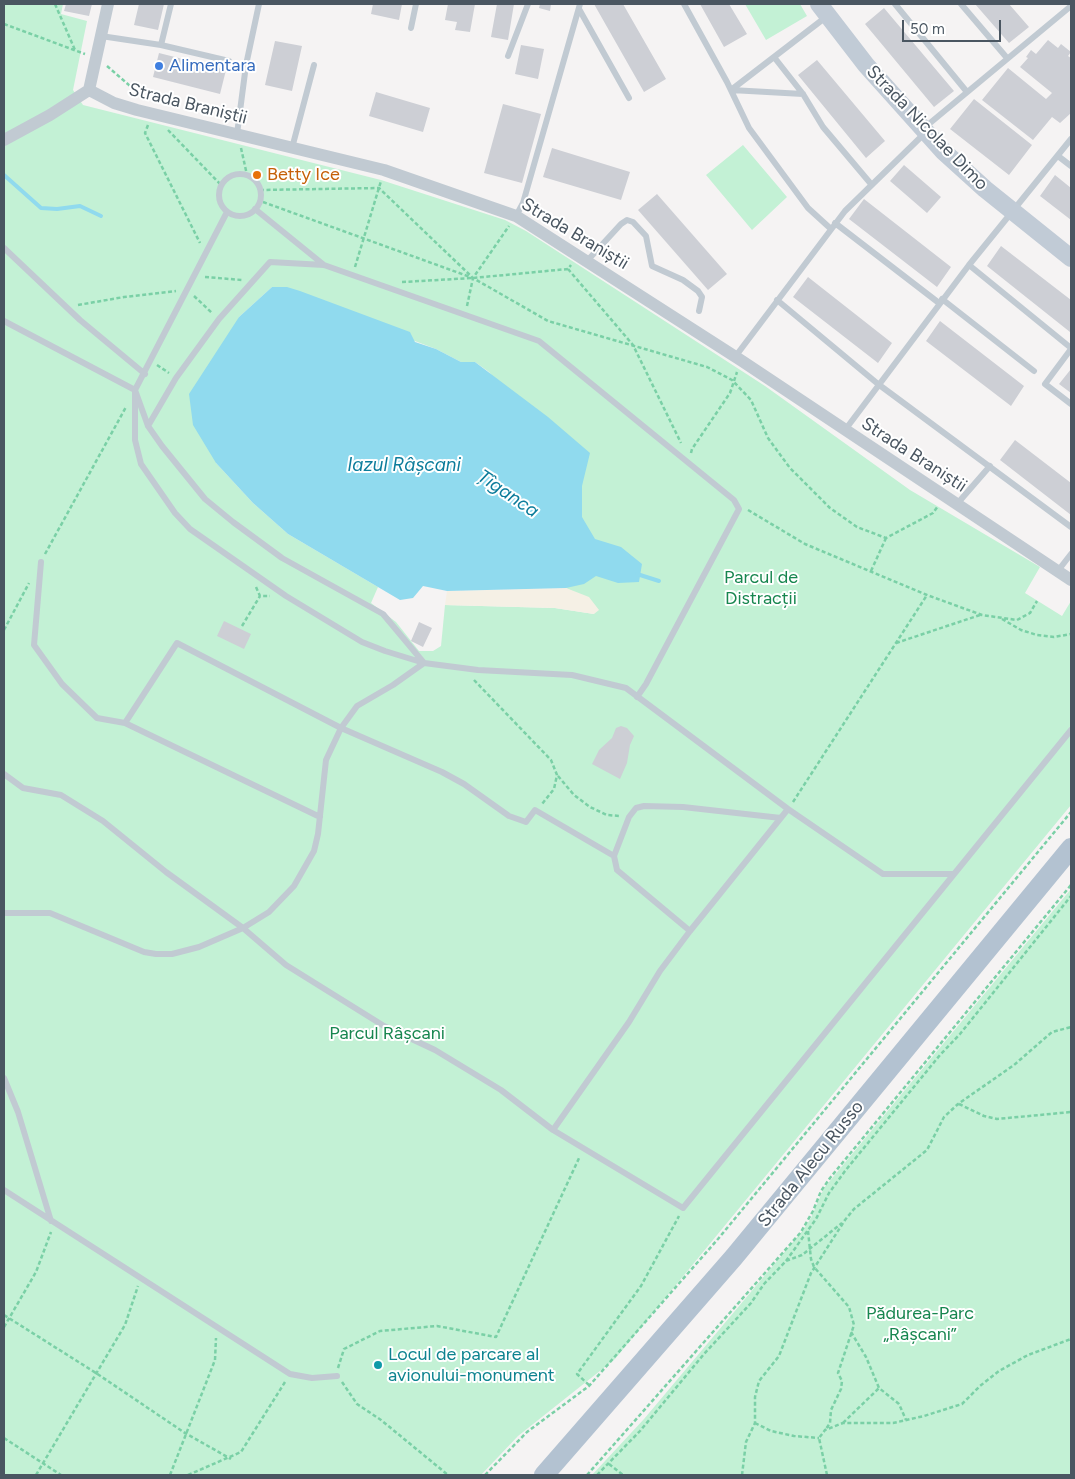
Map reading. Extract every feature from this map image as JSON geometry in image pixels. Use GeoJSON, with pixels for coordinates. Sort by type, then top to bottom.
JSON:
{"type":"FeatureCollection","features":[{"type":"Feature","properties":{"kind":"main road","name":"Strada Nicolae Dimo"},"geometry":{"type":"LineString","coordinates":[[823,10],[866,65],[962,169],[1071,258]]}},
{"type":"Feature","properties":{"kind":"main road","name":"Strada Alecu Russo"},"geometry":{"type":"LineString","coordinates":[[544,1475],[734,1257],[1071,848]]}},
{"type":"Feature","properties":{"kind":"street"},"geometry":{"type":"LineString","coordinates":[[4,140],[89,90],[108,4]]}},
{"type":"Feature","properties":{"kind":"street","name":"Strada Braniștii"},"geometry":{"type":"LineString","coordinates":[[89,90],[114,103],[153,115],[384,170],[516,216],[583,257],[1071,580]]}},
{"type":"Feature","properties":{"kind":"lane"},"geometry":{"type":"LineString","coordinates":[[161,45],[171,4]]}},
{"type":"Feature","properties":{"kind":"lane"},"geometry":{"type":"LineString","coordinates":[[237,134],[246,65],[259,4]]}},
{"type":"Feature","properties":{"kind":"lane"},"geometry":{"type":"LineString","coordinates":[[411,28],[416,4]]}},
{"type":"Feature","properties":{"kind":"lane"},"geometry":{"type":"LineString","coordinates":[[508,56],[528,4]]}},
{"type":"Feature","properties":{"kind":"lane"},"geometry":{"type":"LineString","coordinates":[[684,4],[731,90],[748,128],[808,208],[831,229]]}},
{"type":"Feature","properties":{"kind":"lane"},"geometry":{"type":"LineString","coordinates":[[895,4],[967,92]]}},
{"type":"Feature","properties":{"kind":"lane"},"geometry":{"type":"LineString","coordinates":[[962,4],[1007,58]]}},
{"type":"Feature","properties":{"kind":"lane"},"geometry":{"type":"LineString","coordinates":[[580,6],[629,98]]}},
{"type":"Feature","properties":{"kind":"lane"},"geometry":{"type":"LineString","coordinates":[[516,216],[523,203],[580,6]]}},
{"type":"Feature","properties":{"kind":"lane"},"geometry":{"type":"LineString","coordinates":[[738,359],[777,300],[831,229],[871,184],[924,130],[1007,58],[1071,6]]}},
{"type":"Feature","properties":{"kind":"lane"},"geometry":{"type":"LineString","coordinates":[[731,90],[774,56],[823,10]]}},
{"type":"Feature","properties":{"kind":"lane"},"geometry":{"type":"LineString","coordinates":[[101,36],[161,45],[229,61]]}},
{"type":"Feature","properties":{"kind":"lane"},"geometry":{"type":"LineString","coordinates":[[774,56],[803,94],[822,127],[871,184]]}},
{"type":"Feature","properties":{"kind":"lane"},"geometry":{"type":"LineString","coordinates":[[292,148],[314,65]]}},
{"type":"Feature","properties":{"kind":"lane"},"geometry":{"type":"LineString","coordinates":[[731,90],[803,94]]}},
{"type":"Feature","properties":{"kind":"lane"},"geometry":{"type":"LineString","coordinates":[[845,431],[940,301],[1071,139]]}},
{"type":"Feature","properties":{"kind":"lane"},"geometry":{"type":"LineString","coordinates":[[1058,156],[1071,166]]}},
{"type":"Feature","properties":{"kind":"lane"},"geometry":{"type":"LineString","coordinates":[[247,175],[253,179],[260,190],[260,200],[255,209],[238,216],[227,212],[220,202],[219,190],[221,185],[230,176],[247,175]]}},
{"type":"Feature","properties":{"kind":"lane"},"geometry":{"type":"LineString","coordinates":[[255,209],[324,265]]}},
{"type":"Feature","properties":{"kind":"lane"},"geometry":{"type":"LineString","coordinates":[[227,212],[152,362],[135,390],[135,440],[141,464],[175,513],[190,529],[286,596],[362,642],[424,663],[462,668],[572,675],[619,686],[637,697],[788,810],[883,874],[954,874]]}},
{"type":"Feature","properties":{"kind":"lane"},"geometry":{"type":"LineString","coordinates":[[583,257],[626,220],[633,222],[646,236],[652,266],[683,280],[698,291],[702,297],[698,311]]}},
{"type":"Feature","properties":{"kind":"lane"},"geometry":{"type":"LineString","coordinates":[[836,223],[1034,371]]}},
{"type":"Feature","properties":{"kind":"lane"},"geometry":{"type":"LineString","coordinates":[[4,248],[66,307],[145,374]]}},
{"type":"Feature","properties":{"kind":"lane"},"geometry":{"type":"LineString","coordinates":[[148,426],[176,378],[219,319],[270,262],[324,265],[539,341],[734,500],[739,509],[646,684],[637,697]]}},
{"type":"Feature","properties":{"kind":"lane"},"geometry":{"type":"LineString","coordinates":[[969,265],[1071,349],[1045,384],[1071,404]]}},
{"type":"Feature","properties":{"kind":"lane"},"geometry":{"type":"LineString","coordinates":[[777,300],[878,384],[1071,527]]}},
{"type":"Feature","properties":{"kind":"lane"},"geometry":{"type":"LineString","coordinates":[[4,320],[135,390],[148,426],[205,499],[282,558],[383,614],[424,663]]}},
{"type":"Feature","properties":{"kind":"lane"},"geometry":{"type":"LineString","coordinates":[[957,504],[990,466]]}},
{"type":"Feature","properties":{"kind":"lane"},"geometry":{"type":"LineString","coordinates":[[1058,572],[1071,554]]}},
{"type":"Feature","properties":{"kind":"lane"},"geometry":{"type":"LineString","coordinates":[[41,562],[34,645],[62,684],[97,718],[125,723],[320,817]]}},
{"type":"Feature","properties":{"kind":"lane"},"geometry":{"type":"LineString","coordinates":[[125,723],[177,643],[341,728],[442,772],[472,789],[509,816],[526,822],[536,810],[614,856]]}},
{"type":"Feature","properties":{"kind":"lane"},"geometry":{"type":"LineString","coordinates":[[4,913],[50,913],[144,952],[172,954],[199,947],[243,928],[270,912],[294,886],[314,851],[320,817],[326,760],[341,728],[357,706],[393,685],[424,663]]}},
{"type":"Feature","properties":{"kind":"lane"},"geometry":{"type":"LineString","coordinates":[[4,774],[23,788],[61,795],[103,821],[166,872],[243,928],[286,965],[302,976],[344,999],[384,1026],[435,1050],[501,1090],[553,1130],[683,1208],[1071,730]]}},
{"type":"Feature","properties":{"kind":"lane"},"geometry":{"type":"LineString","coordinates":[[690,931],[617,870],[614,856],[629,817],[636,808],[654,806],[683,807],[781,818]]}},
{"type":"Feature","properties":{"kind":"lane"},"geometry":{"type":"LineString","coordinates":[[553,1130],[629,1022],[660,971],[788,810]]}},
{"type":"Feature","properties":{"kind":"lane"},"geometry":{"type":"LineString","coordinates":[[4,1078],[18,1112],[51,1221]]}},
{"type":"Feature","properties":{"kind":"lane"},"geometry":{"type":"LineString","coordinates":[[4,1190],[290,1374],[312,1378],[337,1376]]}},
{"type":"Feature","properties":{"kind":"path"},"geometry":{"type":"LineString","coordinates":[[55,4],[75,50]]}},
{"type":"Feature","properties":{"kind":"path"},"geometry":{"type":"LineString","coordinates":[[4,24],[96,58],[150,103],[153,115],[221,185]]}},
{"type":"Feature","properties":{"kind":"path"},"geometry":{"type":"LineString","coordinates":[[153,115],[144,133],[206,254]]}},
{"type":"Feature","properties":{"kind":"path"},"geometry":{"type":"LineString","coordinates":[[237,134],[247,175]]}},
{"type":"Feature","properties":{"kind":"path"},"geometry":{"type":"LineString","coordinates":[[353,275],[381,180]]}},
{"type":"Feature","properties":{"kind":"path"},"geometry":{"type":"LineString","coordinates":[[260,190],[379,188],[473,278]]}},
{"type":"Feature","properties":{"kind":"path"},"geometry":{"type":"LineString","coordinates":[[260,200],[275,208],[473,278],[548,322],[707,367],[732,380],[751,400],[768,438],[790,468],[830,508],[857,527],[886,538]]}},
{"type":"Feature","properties":{"kind":"path"},"geometry":{"type":"LineString","coordinates":[[465,315],[473,278],[516,216]]}},
{"type":"Feature","properties":{"kind":"path"},"geometry":{"type":"LineString","coordinates":[[399,282],[473,278],[568,269],[583,257]]}},
{"type":"Feature","properties":{"kind":"path"},"geometry":{"type":"LineString","coordinates":[[568,269],[633,345],[691,464]]}},
{"type":"Feature","properties":{"kind":"path"},"geometry":{"type":"LineString","coordinates":[[195,276],[253,281]]}},
{"type":"Feature","properties":{"kind":"path"},"geometry":{"type":"LineString","coordinates":[[66,307],[124,297],[187,290],[219,319]]}},
{"type":"Feature","properties":{"kind":"path"},"geometry":{"type":"LineString","coordinates":[[691,464],[692,449],[730,393],[738,359]]}},
{"type":"Feature","properties":{"kind":"path"},"geometry":{"type":"LineString","coordinates":[[152,362],[176,378]]}},
{"type":"Feature","properties":{"kind":"path"},"geometry":{"type":"LineString","coordinates":[[4,630],[135,390]]}},
{"type":"Feature","properties":{"kind":"path"},"geometry":{"type":"LineString","coordinates":[[739,509],[749,510],[805,544],[927,595],[982,615],[1001,619],[1017,620],[1025,618],[1037,601]]}},
{"type":"Feature","properties":{"kind":"path"},"geometry":{"type":"LineString","coordinates":[[871,572],[886,538],[933,513]]}},
{"type":"Feature","properties":{"kind":"path"},"geometry":{"type":"LineString","coordinates":[[788,810],[927,595]]}},
{"type":"Feature","properties":{"kind":"path"},"geometry":{"type":"LineString","coordinates":[[242,626],[260,596]]}},
{"type":"Feature","properties":{"kind":"path"},"geometry":{"type":"LineString","coordinates":[[896,643],[982,615]]}},
{"type":"Feature","properties":{"kind":"path"},"geometry":{"type":"LineString","coordinates":[[1001,619],[1021,630],[1037,635],[1054,637],[1071,634]]}},
{"type":"Feature","properties":{"kind":"path"},"geometry":{"type":"LineString","coordinates":[[462,668],[551,760],[558,776],[574,795],[590,807],[607,815],[629,817]]}},
{"type":"Feature","properties":{"kind":"path"},"geometry":{"type":"LineString","coordinates":[[536,810],[554,788],[558,776]]}},
{"type":"Feature","properties":{"kind":"path"},"geometry":{"type":"LineString","coordinates":[[485,1475],[527,1432],[589,1386],[718,1239],[1071,812]]}},
{"type":"Feature","properties":{"kind":"path"},"geometry":{"type":"LineString","coordinates":[[586,1475],[801,1232],[813,1212],[821,1191],[830,1178],[1071,885]]}},
{"type":"Feature","properties":{"kind":"path"},"geometry":{"type":"LineString","coordinates":[[597,1475],[640,1431],[704,1354],[747,1308],[764,1284],[786,1261],[808,1231],[825,1205],[829,1193],[845,1171],[940,1055],[960,1034],[1071,896]]}},
{"type":"Feature","properties":{"kind":"path"},"geometry":{"type":"LineString","coordinates":[[742,1475],[746,1442],[755,1423],[755,1397],[759,1381],[779,1356],[814,1267],[845,1220],[854,1209],[927,1150],[944,1117],[958,1104],[1014,1065],[1052,1032],[1071,1028]]}},
{"type":"Feature","properties":{"kind":"path"},"geometry":{"type":"LineString","coordinates":[[958,1104],[984,1116],[997,1119],[1071,1112]]}},
{"type":"Feature","properties":{"kind":"path"},"geometry":{"type":"LineString","coordinates":[[448,1475],[381,1420],[357,1404],[337,1376],[344,1348],[380,1331],[437,1326],[496,1337],[583,1148]]}},
{"type":"Feature","properties":{"kind":"path"},"geometry":{"type":"LineString","coordinates":[[589,1386],[577,1374],[641,1286],[683,1208]]}},
{"type":"Feature","properties":{"kind":"path"},"geometry":{"type":"LineString","coordinates":[[786,1261],[794,1260],[845,1220]]}},
{"type":"Feature","properties":{"kind":"path"},"geometry":{"type":"LineString","coordinates":[[4,1327],[36,1272],[52,1231],[51,1221]]}},
{"type":"Feature","properties":{"kind":"path"},"geometry":{"type":"LineString","coordinates":[[808,1231],[814,1267],[849,1307],[854,1325],[838,1373],[842,1381],[841,1389],[832,1410],[830,1423],[819,1438],[827,1475]]}},
{"type":"Feature","properties":{"kind":"path"},"geometry":{"type":"LineString","coordinates":[[36,1475],[125,1325],[140,1278]]}},
{"type":"Feature","properties":{"kind":"path"},"geometry":{"type":"LineString","coordinates":[[4,1315],[96,1373],[185,1433],[231,1459]]}},
{"type":"Feature","properties":{"kind":"path"},"geometry":{"type":"LineString","coordinates":[[170,1475],[180,1454],[185,1433],[215,1360],[216,1325]]}},
{"type":"Feature","properties":{"kind":"path"},"geometry":{"type":"LineString","coordinates":[[851,1332],[866,1357],[880,1388],[899,1404],[906,1420]]}},
{"type":"Feature","properties":{"kind":"path"},"geometry":{"type":"LineString","coordinates":[[825,1430],[843,1423],[893,1423],[962,1404],[999,1371],[1028,1355],[1071,1339]]}},
{"type":"Feature","properties":{"kind":"path"},"geometry":{"type":"LineString","coordinates":[[188,1475],[231,1459],[241,1452],[290,1374]]}},
{"type":"Feature","properties":{"kind":"path"},"geometry":{"type":"LineString","coordinates":[[843,1423],[880,1388]]}},
{"type":"Feature","properties":{"kind":"path"},"geometry":{"type":"LineString","coordinates":[[755,1423],[771,1431],[794,1436],[819,1438]]}},
{"type":"Feature","properties":{"kind":"path"},"geometry":{"type":"LineString","coordinates":[[4,1438],[61,1475]]}},
{"type":"Feature","properties":{"kind":"path"},"geometry":{"type":"LineString","coordinates":[[609,1464],[623,1475]]}},
{"type":"Feature","properties":{"kind":"green space","name":"Parcul Râșcani"},"geometry":{"type":"Polygon","coordinates":[[[4,4],[63,4],[61,14],[87,21],[73,90],[83,105],[381,180],[505,220],[526,231],[765,386],[910,490],[1040,567],[1025,593],[1062,616],[1071,601],[1071,805],[615,1359],[518,1436],[481,1475],[4,1475],[4,4]],[[272,287],[239,317],[216,463],[253,503],[288,534],[378,587],[371,603],[396,622],[419,651],[433,651],[441,646],[445,605],[555,608],[594,614],[576,593],[566,588],[494,378],[475,362],[461,362],[436,349],[272,287]]]}},
{"type":"Feature","properties":{"kind":"green space"},"geometry":{"type":"Polygon","coordinates":[[[745,4],[800,4],[807,16],[766,40],[745,4]]]}},
{"type":"Feature","properties":{"kind":"green space"},"geometry":{"type":"Polygon","coordinates":[[[743,145],[787,197],[752,230],[706,175],[743,145]]]}},
{"type":"Feature","properties":{"kind":"green space","name":"Pădurea-Parc „Râșcani”"},"geometry":{"type":"Polygon","coordinates":[[[1071,889],[1071,1475],[592,1475],[644,1419],[803,1230],[811,1218],[824,1188],[1071,889]]]}},
{"type":"Feature","properties":{"kind":"sand"},"geometry":{"type":"Polygon","coordinates":[[[566,588],[589,597],[599,610],[594,614],[555,608],[445,605],[447,591],[566,588]]]}},
{"type":"Feature","properties":{"kind":"water","name":"Iazul Râșcani"},"geometry":{"type":"Polygon","coordinates":[[[272,287],[287,287],[300,291],[410,332],[415,342],[436,349],[461,362],[475,362],[548,417],[590,453],[582,486],[582,517],[595,539],[621,547],[642,564],[639,582],[618,583],[596,576],[584,584],[566,588],[447,591],[423,586],[413,598],[400,600],[288,534],[253,503],[216,463],[193,425],[189,394],[239,317],[272,287]]]}},
{"type":"Feature","properties":{"kind":"building"},"geometry":{"type":"Polygon","coordinates":[[[66,4],[92,4],[89,16],[64,11],[66,4]]]}},
{"type":"Feature","properties":{"kind":"building"},"geometry":{"type":"Polygon","coordinates":[[[139,4],[164,4],[158,30],[134,25],[139,4]]]}},
{"type":"Feature","properties":{"kind":"building"},"geometry":{"type":"Polygon","coordinates":[[[373,4],[402,4],[399,20],[371,14],[373,4]]]}},
{"type":"Feature","properties":{"kind":"building"},"geometry":{"type":"Polygon","coordinates":[[[448,4],[475,4],[470,32],[455,30],[457,22],[445,20],[448,4]]]}},
{"type":"Feature","properties":{"kind":"building"},"geometry":{"type":"Polygon","coordinates":[[[497,4],[514,4],[508,40],[491,37],[497,4]]]}},
{"type":"Feature","properties":{"kind":"building"},"geometry":{"type":"Polygon","coordinates":[[[540,4],[551,4],[550,11],[539,8],[540,4]]]}},
{"type":"Feature","properties":{"kind":"building"},"geometry":{"type":"Polygon","coordinates":[[[594,4],[623,4],[666,79],[644,92],[594,4]]]}},
{"type":"Feature","properties":{"kind":"building"},"geometry":{"type":"Polygon","coordinates":[[[700,4],[729,4],[747,34],[724,47],[700,4]]]}},
{"type":"Feature","properties":{"kind":"building"},"geometry":{"type":"Polygon","coordinates":[[[975,4],[1009,4],[1029,27],[1009,43],[975,4]]]}},
{"type":"Feature","properties":{"kind":"building"},"geometry":{"type":"Polygon","coordinates":[[[884,8],[954,91],[934,107],[865,24],[884,8]]]}},
{"type":"Feature","properties":{"kind":"building"},"geometry":{"type":"Polygon","coordinates":[[[1048,40],[1058,48],[1061,44],[1071,52],[1068,56],[1071,58],[1071,113],[1060,123],[1052,117],[1033,140],[982,100],[1008,68],[1046,99],[1052,93],[1020,67],[1028,58],[1026,57],[1031,50],[1036,54],[1048,40]]]}},
{"type":"Feature","properties":{"kind":"building"},"geometry":{"type":"Polygon","coordinates":[[[275,41],[302,46],[292,91],[265,85],[275,41]]]}},
{"type":"Feature","properties":{"kind":"building"},"geometry":{"type":"Polygon","coordinates":[[[521,45],[544,49],[538,79],[515,74],[521,45]]]}},
{"type":"Feature","properties":{"kind":"building"},"geometry":{"type":"Polygon","coordinates":[[[159,53],[226,70],[220,94],[153,77],[159,53]]]}},
{"type":"Feature","properties":{"kind":"building"},"geometry":{"type":"Polygon","coordinates":[[[817,60],[885,141],[866,158],[798,75],[817,60]]]}},
{"type":"Feature","properties":{"kind":"building"},"geometry":{"type":"Polygon","coordinates":[[[376,92],[430,108],[423,132],[369,116],[376,92]]]}},
{"type":"Feature","properties":{"kind":"building"},"geometry":{"type":"Polygon","coordinates":[[[974,99],[1032,145],[1009,175],[950,129],[974,99]]]}},
{"type":"Feature","properties":{"kind":"building"},"geometry":{"type":"Polygon","coordinates":[[[503,104],[541,114],[522,183],[484,173],[503,104]]]}},
{"type":"Feature","properties":{"kind":"building"},"geometry":{"type":"Polygon","coordinates":[[[552,148],[630,172],[621,200],[543,177],[552,148]]]}},
{"type":"Feature","properties":{"kind":"building"},"geometry":{"type":"Polygon","coordinates":[[[904,165],[941,197],[927,213],[890,181],[904,165]]]}},
{"type":"Feature","properties":{"kind":"building"},"geometry":{"type":"Polygon","coordinates":[[[1055,175],[1071,188],[1071,220],[1040,196],[1055,175]]]}},
{"type":"Feature","properties":{"kind":"building"},"geometry":{"type":"Polygon","coordinates":[[[657,194],[727,274],[708,290],[638,210],[657,194]]]}},
{"type":"Feature","properties":{"kind":"building"},"geometry":{"type":"Polygon","coordinates":[[[864,199],[951,267],[937,287],[849,219],[864,199]]]}},
{"type":"Feature","properties":{"kind":"building"},"geometry":{"type":"Polygon","coordinates":[[[1001,246],[1071,300],[1070,332],[987,266],[1001,246]]]}},
{"type":"Feature","properties":{"kind":"building"},"geometry":{"type":"Polygon","coordinates":[[[808,277],[892,343],[878,363],[793,297],[808,277]]]}},
{"type":"Feature","properties":{"kind":"building"},"geometry":{"type":"Polygon","coordinates":[[[940,321],[1024,386],[1011,406],[926,341],[940,321]]]}},
{"type":"Feature","properties":{"kind":"building"},"geometry":{"type":"Polygon","coordinates":[[[1071,369],[1071,393],[1059,384],[1071,369]]]}},
{"type":"Feature","properties":{"kind":"building"},"geometry":{"type":"Polygon","coordinates":[[[1015,440],[1071,483],[1071,515],[1000,460],[1015,440]]]}},
{"type":"Feature","properties":{"kind":"building"},"geometry":{"type":"Polygon","coordinates":[[[224,621],[251,634],[244,649],[217,636],[224,621]]]}},
{"type":"Feature","properties":{"kind":"building"},"geometry":{"type":"Polygon","coordinates":[[[419,622],[432,628],[423,647],[411,641],[419,622]]]}},
{"type":"Feature","properties":{"kind":"building"},"geometry":{"type":"Polygon","coordinates":[[[621,726],[627,728],[634,736],[630,745],[627,763],[620,779],[592,764],[599,750],[612,738],[616,728],[621,726]]]}},
{"type":"Feature","properties":{"kind":"waterway","name":"Țîganca"},"geometry":{"type":"LineString","coordinates":[[4,175],[41,208],[57,209],[80,206],[101,216]]}},
{"type":"Feature","properties":{"kind":"waterway","name":"Țîganca"},"geometry":{"type":"LineString","coordinates":[[637,574],[659,581]]}},
{"type":"Feature","properties":{"kind":"place","name":"Alimentara"},"geometry":{"type":"Point","coordinates":[159,66]}},
{"type":"Feature","properties":{"kind":"place","name":"Betty Ice"},"geometry":{"type":"Point","coordinates":[257,175]}},
{"type":"Feature","properties":{"kind":"place","name":"Locul de parcare al avionului-monument"},"geometry":{"type":"Point","coordinates":[378,1365]}},
{"type":"Feature","properties":{"kind":"park label","name":"Parcul de Distracții"},"geometry":{"type":"Point","coordinates":[761,588]}}]}
